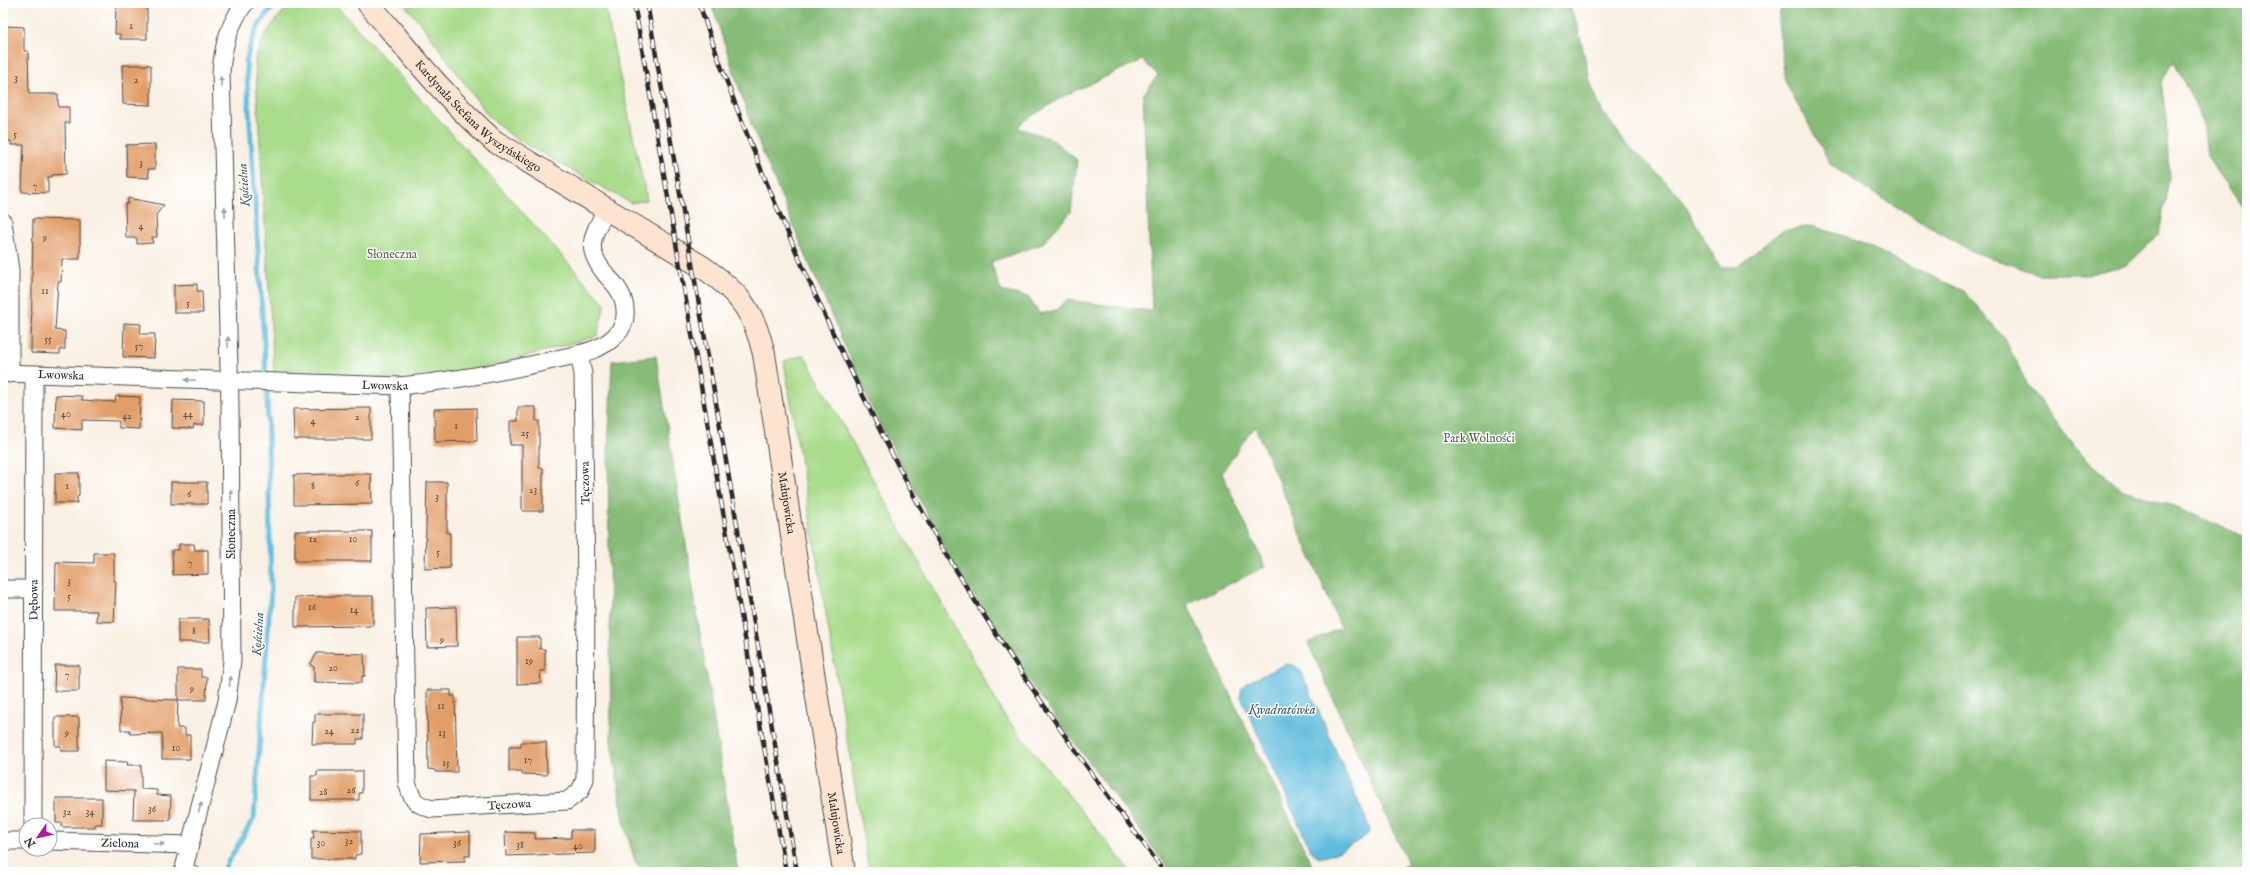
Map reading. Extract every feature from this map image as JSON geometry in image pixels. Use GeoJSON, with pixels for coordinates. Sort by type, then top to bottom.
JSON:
{"type":"FeatureCollection","features":[{"type":"Feature","properties":{"kind":"street","name":"Słoneczna"},"geometry":{"type":"LineString","coordinates":[[188,870],[189,845],[227,702],[232,661],[229,381],[221,72],[223,47],[230,28],[245,3]]}},
{"type":"Feature","properties":{"kind":"street","name":"Kardynała Stefana Wyszyńskiego"},"geometry":{"type":"LineString","coordinates":[[368,3],[428,74],[494,141],[606,210]]}},
{"type":"Feature","properties":{"kind":"street","name":"Lwowska"},"geometry":{"type":"LineString","coordinates":[[6,374],[400,386],[454,381],[505,372],[580,354],[606,343],[616,336],[625,324],[623,298],[616,286],[595,261],[591,248],[592,237],[606,210]]}},
{"type":"Feature","properties":{"kind":"street","name":"Małujowicka"},"geometry":{"type":"LineString","coordinates":[[606,210],[721,280],[745,304],[759,334],[771,395],[844,872]]}},
{"type":"Feature","properties":{"kind":"street"},"geometry":{"type":"LineString","coordinates":[[3,222],[10,270],[6,374]]}},
{"type":"Feature","properties":{"kind":"street","name":"Tęczowa"},"geometry":{"type":"LineString","coordinates":[[400,386],[407,782],[411,795],[418,805],[432,809],[567,800],[580,791],[585,779],[586,583],[583,374],[580,354]]}},
{"type":"Feature","properties":{"kind":"street","name":"Dębowa"},"geometry":{"type":"LineString","coordinates":[[33,817],[34,374]]}},
{"type":"Feature","properties":{"kind":"street"},"geometry":{"type":"LineString","coordinates":[[3,589],[34,589]]}},
{"type":"Feature","properties":{"kind":"street"},"geometry":{"type":"LineString","coordinates":[[3,841],[18,840]]}},
{"type":"Feature","properties":{"kind":"street","name":"Zielona"},"geometry":{"type":"LineString","coordinates":[[58,841],[189,845]]}},
{"type":"Feature","properties":{"kind":"green space","name":"Słoneczna"},"geometry":{"type":"Polygon","coordinates":[[[292,3],[334,3],[605,304],[597,336],[473,371],[404,380],[274,374],[255,60],[269,29],[292,3]]]}},
{"type":"Feature","properties":{"kind":"green space"},"geometry":{"type":"Polygon","coordinates":[[[403,3],[604,3],[647,200],[631,203],[516,139],[489,117],[424,27],[403,3]]]}},
{"type":"Feature","properties":{"kind":"green space","name":"Park Wolności"},"geometry":{"type":"Polygon","coordinates":[[[711,3],[1568,3],[1577,24],[1591,84],[1602,111],[1625,142],[1681,197],[1720,267],[1737,267],[1781,231],[1812,226],[1850,238],[1964,291],[2005,339],[2027,384],[2078,451],[2121,489],[2176,507],[2247,538],[2247,872],[1391,872],[1408,864],[1308,643],[1341,628],[1255,427],[1249,433],[1222,473],[1265,567],[1187,604],[1315,872],[1171,872],[1033,687],[951,560],[870,404],[751,124],[711,3]],[[1142,60],[1064,96],[1021,123],[1018,128],[1050,138],[1077,160],[1071,212],[1042,244],[991,262],[1001,291],[1028,297],[1040,314],[1056,310],[1067,300],[1152,311],[1143,95],[1158,75],[1142,60]]]}},
{"type":"Feature","properties":{"kind":"green space"},"geometry":{"type":"Polygon","coordinates":[[[1782,3],[2247,3],[2247,214],[2207,156],[2203,122],[2174,62],[2161,82],[2166,118],[2169,178],[2159,235],[2127,265],[2090,274],[2038,274],[1971,251],[1870,191],[1831,165],[1785,81],[1778,22],[1782,3]]]}},
{"type":"Feature","properties":{"kind":"green space"},"geometry":{"type":"Polygon","coordinates":[[[804,355],[1003,714],[1131,872],[869,872],[784,361],[804,355]]]}},
{"type":"Feature","properties":{"kind":"green space"},"geometry":{"type":"Polygon","coordinates":[[[656,356],[738,872],[642,872],[635,861],[625,827],[611,742],[608,452],[612,361],[656,356]]]}},
{"type":"Feature","properties":{"kind":"water","name":"Kwadratówka"},"geometry":{"type":"Polygon","coordinates":[[[1286,664],[1294,665],[1301,671],[1369,826],[1369,833],[1360,840],[1328,856],[1323,857],[1316,855],[1310,849],[1241,697],[1241,689],[1246,683],[1286,664]]]}},
{"type":"Feature","properties":{"kind":"building"},"geometry":{"type":"Polygon","coordinates":[[[147,3],[147,39],[120,39],[120,34],[115,34],[116,7],[139,7],[147,3]]]}},
{"type":"Feature","properties":{"kind":"building"},"geometry":{"type":"Polygon","coordinates":[[[6,26],[24,27],[24,51],[28,51],[29,94],[58,94],[58,107],[69,107],[69,123],[65,123],[66,174],[52,175],[52,177],[48,177],[48,193],[22,192],[24,145],[11,145],[11,141],[3,141],[3,63],[5,63],[6,26]]]}},
{"type":"Feature","properties":{"kind":"building"},"geometry":{"type":"Polygon","coordinates":[[[122,65],[151,65],[151,105],[123,104],[122,65]]]}},
{"type":"Feature","properties":{"kind":"building"},"geometry":{"type":"Polygon","coordinates":[[[155,144],[155,169],[148,169],[149,178],[127,177],[126,145],[155,144]]]}},
{"type":"Feature","properties":{"kind":"building"},"geometry":{"type":"Polygon","coordinates":[[[128,198],[164,205],[156,215],[157,237],[152,237],[153,243],[137,244],[137,238],[126,238],[125,204],[128,204],[128,198]]]}},
{"type":"Feature","properties":{"kind":"building"},"geometry":{"type":"Polygon","coordinates":[[[33,219],[80,220],[80,259],[62,259],[61,282],[58,282],[55,330],[65,331],[65,349],[60,349],[60,354],[31,353],[33,219]]]}},
{"type":"Feature","properties":{"kind":"building"},"geometry":{"type":"Polygon","coordinates":[[[197,284],[197,291],[202,291],[203,313],[174,313],[174,285],[197,284]]]}},
{"type":"Feature","properties":{"kind":"building"},"geometry":{"type":"Polygon","coordinates":[[[124,323],[141,324],[140,334],[155,334],[154,358],[123,357],[124,323]]]}},
{"type":"Feature","properties":{"kind":"building"},"geometry":{"type":"Polygon","coordinates":[[[56,395],[82,396],[82,400],[115,402],[116,396],[140,397],[139,429],[119,428],[119,421],[82,420],[82,430],[55,428],[56,395]]]}},
{"type":"Feature","properties":{"kind":"building"},"geometry":{"type":"Polygon","coordinates":[[[173,400],[204,401],[204,425],[194,425],[193,429],[172,428],[173,400]]]}},
{"type":"Feature","properties":{"kind":"building"},"geometry":{"type":"Polygon","coordinates":[[[518,407],[536,407],[536,421],[539,421],[539,468],[543,468],[543,511],[522,511],[522,445],[510,445],[510,421],[518,421],[518,407]]]}},
{"type":"Feature","properties":{"kind":"building"},"geometry":{"type":"Polygon","coordinates":[[[371,408],[371,439],[294,439],[293,409],[371,408]]]}},
{"type":"Feature","properties":{"kind":"building"},"geometry":{"type":"Polygon","coordinates":[[[476,408],[477,441],[435,442],[434,409],[476,408]]]}},
{"type":"Feature","properties":{"kind":"building"},"geometry":{"type":"Polygon","coordinates":[[[55,473],[79,473],[79,496],[77,497],[77,503],[55,503],[55,473]]]}},
{"type":"Feature","properties":{"kind":"building"},"geometry":{"type":"Polygon","coordinates":[[[371,474],[372,504],[294,505],[294,475],[371,474]]]}},
{"type":"Feature","properties":{"kind":"building"},"geometry":{"type":"Polygon","coordinates":[[[171,482],[207,482],[207,504],[171,504],[171,482]]]}},
{"type":"Feature","properties":{"kind":"building"},"geometry":{"type":"Polygon","coordinates":[[[427,482],[447,482],[447,533],[450,533],[450,568],[425,569],[427,482]]]}},
{"type":"Feature","properties":{"kind":"building"},"geometry":{"type":"Polygon","coordinates":[[[295,531],[372,531],[372,561],[295,561],[295,531]]]}},
{"type":"Feature","properties":{"kind":"building"},"geometry":{"type":"Polygon","coordinates":[[[179,544],[194,544],[195,550],[208,550],[208,574],[173,575],[172,550],[179,550],[179,544]]]}},
{"type":"Feature","properties":{"kind":"building"},"geometry":{"type":"Polygon","coordinates":[[[94,553],[114,553],[114,581],[116,581],[114,622],[96,621],[97,611],[55,611],[56,562],[94,563],[94,553]]]}},
{"type":"Feature","properties":{"kind":"building"},"geometry":{"type":"Polygon","coordinates":[[[373,596],[373,626],[295,627],[295,597],[373,596]]]}},
{"type":"Feature","properties":{"kind":"building"},"geometry":{"type":"Polygon","coordinates":[[[456,607],[457,646],[427,647],[426,608],[456,607]]]}},
{"type":"Feature","properties":{"kind":"building"},"geometry":{"type":"Polygon","coordinates":[[[178,619],[209,619],[210,642],[178,642],[178,619]]]}},
{"type":"Feature","properties":{"kind":"building"},"geometry":{"type":"Polygon","coordinates":[[[517,637],[540,637],[540,649],[545,649],[545,671],[540,671],[541,683],[517,684],[517,637]]]}},
{"type":"Feature","properties":{"kind":"building"},"geometry":{"type":"Polygon","coordinates":[[[317,653],[364,654],[365,676],[362,676],[362,683],[314,682],[314,667],[310,665],[317,653]]]}},
{"type":"Feature","properties":{"kind":"building"},"geometry":{"type":"Polygon","coordinates":[[[55,665],[79,665],[79,691],[54,691],[55,665]]]}},
{"type":"Feature","properties":{"kind":"building"},"geometry":{"type":"Polygon","coordinates":[[[178,669],[201,669],[201,677],[207,677],[206,700],[178,700],[178,669]]]}},
{"type":"Feature","properties":{"kind":"building"},"geometry":{"type":"Polygon","coordinates":[[[427,690],[451,690],[451,696],[455,696],[457,772],[435,772],[435,770],[428,769],[427,690]]]}},
{"type":"Feature","properties":{"kind":"building"},"geometry":{"type":"Polygon","coordinates":[[[120,698],[178,700],[177,728],[185,728],[185,735],[190,735],[190,759],[162,759],[162,733],[130,734],[130,730],[121,730],[120,698]]]}},
{"type":"Feature","properties":{"kind":"building"},"geometry":{"type":"Polygon","coordinates":[[[315,714],[363,714],[363,739],[357,739],[357,744],[312,744],[315,714]]]}},
{"type":"Feature","properties":{"kind":"building"},"geometry":{"type":"Polygon","coordinates":[[[55,717],[79,717],[79,751],[61,751],[61,746],[55,746],[55,717]]]}},
{"type":"Feature","properties":{"kind":"building"},"geometry":{"type":"Polygon","coordinates":[[[521,742],[546,742],[547,775],[522,774],[522,771],[509,771],[509,747],[521,747],[521,742]]]}},
{"type":"Feature","properties":{"kind":"building"},"geometry":{"type":"Polygon","coordinates":[[[104,761],[128,762],[127,765],[141,765],[141,789],[157,790],[157,795],[171,796],[170,820],[133,820],[134,791],[104,790],[104,761]]]}},
{"type":"Feature","properties":{"kind":"building"},"geometry":{"type":"Polygon","coordinates":[[[317,771],[362,771],[362,793],[359,793],[359,800],[311,800],[311,776],[317,776],[317,771]]]}},
{"type":"Feature","properties":{"kind":"building"},"geometry":{"type":"Polygon","coordinates":[[[56,798],[102,798],[102,824],[95,824],[95,827],[62,827],[62,823],[58,823],[58,817],[56,817],[56,798]]]}},
{"type":"Feature","properties":{"kind":"building"},"geometry":{"type":"Polygon","coordinates":[[[313,830],[361,831],[361,854],[355,855],[355,859],[311,859],[311,838],[314,838],[313,830]]]}},
{"type":"Feature","properties":{"kind":"building"},"geometry":{"type":"Polygon","coordinates":[[[571,830],[595,830],[595,853],[506,856],[505,832],[535,833],[535,839],[571,838],[571,830]]]}},
{"type":"Feature","properties":{"kind":"building"},"geometry":{"type":"Polygon","coordinates":[[[470,832],[470,856],[465,856],[465,861],[420,862],[421,834],[470,832]]]}},
{"type":"Feature","properties":{"kind":"waterway","name":"Kościelna"},"geometry":{"type":"LineString","coordinates":[[266,374],[246,62],[250,45],[257,29],[266,15],[278,3]]}},
{"type":"Feature","properties":{"kind":"waterway","name":"Kościelna"},"geometry":{"type":"LineString","coordinates":[[222,872],[254,818],[271,589],[267,388]]}},
{"type":"Feature","properties":{"kind":"waterway"},"geometry":{"type":"LineString","coordinates":[[222,871],[244,872]]}},
{"type":"Feature","properties":{"kind":"railway"},"geometry":{"type":"LineString","coordinates":[[634,3],[786,872]]}},
{"type":"Feature","properties":{"kind":"railway"},"geometry":{"type":"LineString","coordinates":[[647,3],[797,872]]}},
{"type":"Feature","properties":{"kind":"railway"},"geometry":{"type":"LineString","coordinates":[[699,3],[746,133],[781,218],[838,344],[907,483],[937,538],[977,605],[1028,683],[1109,798],[1165,872]]}}]}
